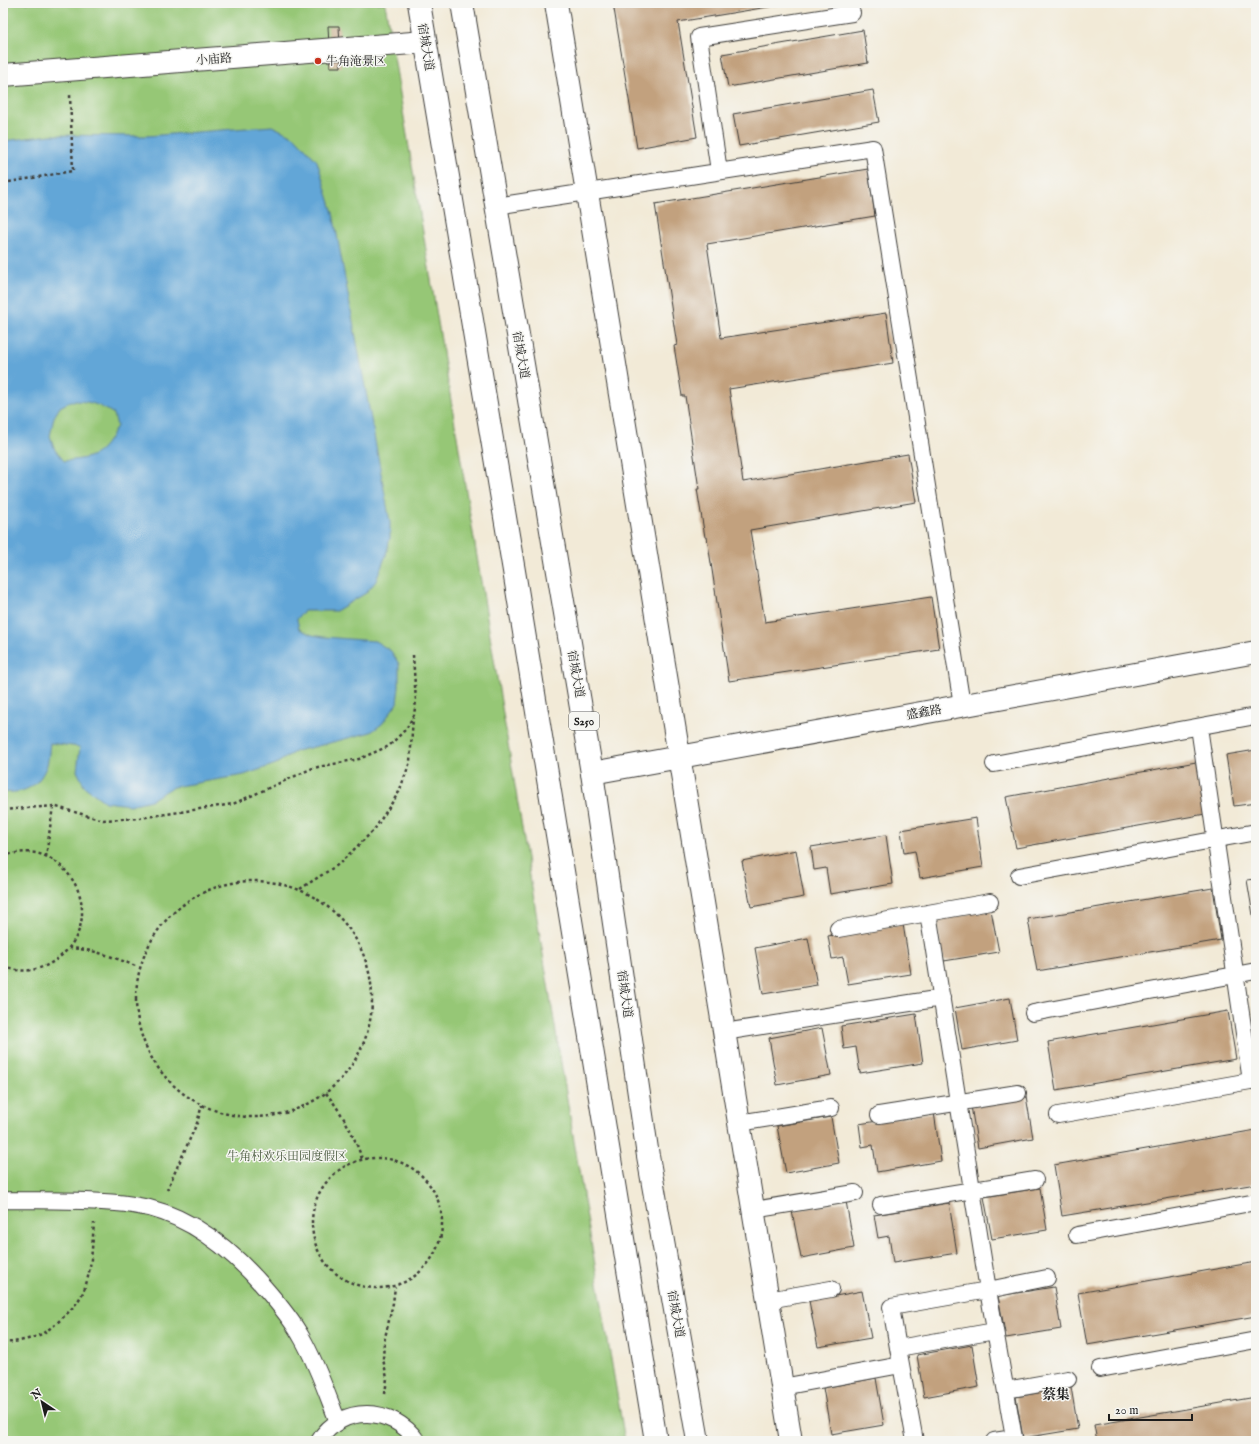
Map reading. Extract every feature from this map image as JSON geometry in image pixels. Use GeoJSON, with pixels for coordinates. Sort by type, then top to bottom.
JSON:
{"type":"FeatureCollection","features":[{"type":"Feature","properties":{"kind":"main road","name":"宿城大道"},"geometry":{"type":"LineString","coordinates":[[419,3],[514,571],[656,1441]]}},
{"type":"Feature","properties":{"kind":"main road","name":"宿城大道"},"geometry":{"type":"LineString","coordinates":[[462,3],[592,773],[648,1156],[698,1441]]}},
{"type":"Feature","properties":{"kind":"main road"},"geometry":{"type":"LineString","coordinates":[[556,3],[791,1441]]}},
{"type":"Feature","properties":{"kind":"main road","name":"小庙路"},"geometry":{"type":"LineString","coordinates":[[3,75],[425,42]]}},
{"type":"Feature","properties":{"kind":"main road","name":"盛鑫路"},"geometry":{"type":"LineString","coordinates":[[592,773],[1256,652]]}},
{"type":"Feature","properties":{"kind":"lane"},"geometry":{"type":"LineString","coordinates":[[719,171],[699,37],[852,13]]}},
{"type":"Feature","properties":{"kind":"lane"},"geometry":{"type":"LineString","coordinates":[[496,206],[873,148],[962,705]]}},
{"type":"Feature","properties":{"kind":"lane"},"geometry":{"type":"LineString","coordinates":[[994,764],[1256,716]]}},
{"type":"Feature","properties":{"kind":"lane"},"geometry":{"type":"LineString","coordinates":[[1058,1115],[1254,1081],[1236,975],[1199,727]]}},
{"type":"Feature","properties":{"kind":"lane"},"geometry":{"type":"LineString","coordinates":[[1019,876],[1256,832]]}},
{"type":"Feature","properties":{"kind":"lane"},"geometry":{"type":"LineString","coordinates":[[838,929],[990,902]]}},
{"type":"Feature","properties":{"kind":"lane"},"geometry":{"type":"LineString","coordinates":[[928,913],[988,1290],[1014,1439],[994,1441]]}},
{"type":"Feature","properties":{"kind":"lane"},"geometry":{"type":"LineString","coordinates":[[1033,1013],[1256,971]]}},
{"type":"Feature","properties":{"kind":"lane"},"geometry":{"type":"LineString","coordinates":[[724,1032],[942,998]]}},
{"type":"Feature","properties":{"kind":"lane"},"geometry":{"type":"LineString","coordinates":[[879,1115],[1018,1093]]}},
{"type":"Feature","properties":{"kind":"lane"},"geometry":{"type":"LineString","coordinates":[[739,1123],[831,1108]]}},
{"type":"Feature","properties":{"kind":"lane"},"geometry":{"type":"LineString","coordinates":[[881,1205],[1035,1180]]}},
{"type":"Feature","properties":{"kind":"lane"},"geometry":{"type":"LineString","coordinates":[[754,1210],[855,1193]]}},
{"type":"Feature","properties":{"kind":"lane"},"geometry":{"type":"LineString","coordinates":[[3,1200],[96,1202],[134,1205],[163,1212],[188,1223],[220,1243],[248,1269],[281,1306],[302,1338],[322,1380],[338,1422]]}},
{"type":"Feature","properties":{"kind":"lane"},"geometry":{"type":"LineString","coordinates":[[1077,1236],[1256,1202]]}},
{"type":"Feature","properties":{"kind":"lane"},"geometry":{"type":"LineString","coordinates":[[915,1441],[892,1307],[1047,1278]]}},
{"type":"Feature","properties":{"kind":"lane"},"geometry":{"type":"LineString","coordinates":[[768,1300],[831,1289]]}},
{"type":"Feature","properties":{"kind":"lane"},"geometry":{"type":"LineString","coordinates":[[898,1348],[995,1331]]}},
{"type":"Feature","properties":{"kind":"lane"},"geometry":{"type":"LineString","coordinates":[[1100,1369],[1256,1340]]}},
{"type":"Feature","properties":{"kind":"lane"},"geometry":{"type":"LineString","coordinates":[[782,1387],[901,1365]]}},
{"type":"Feature","properties":{"kind":"lane"},"geometry":{"type":"LineString","coordinates":[[1006,1390],[1068,1380]]}},
{"type":"Feature","properties":{"kind":"lane"},"geometry":{"type":"LineString","coordinates":[[319,1441],[323,1434],[338,1422],[357,1415],[376,1414],[395,1420],[411,1432],[417,1441]]}},
{"type":"Feature","properties":{"kind":"path"},"geometry":{"type":"LineString","coordinates":[[3,183],[73,171],[69,70]]}},
{"type":"Feature","properties":{"kind":"path"},"geometry":{"type":"LineString","coordinates":[[300,889],[339,864],[369,835],[374,830],[399,792],[410,762],[416,702],[413,655]]}},
{"type":"Feature","properties":{"kind":"path"},"geometry":{"type":"LineString","coordinates":[[3,810],[53,806],[103,820],[140,818],[233,804],[313,768],[359,759],[389,746],[406,729],[414,715]]}},
{"type":"Feature","properties":{"kind":"path"},"geometry":{"type":"LineString","coordinates":[[46,857],[53,806]]}},
{"type":"Feature","properties":{"kind":"path"},"geometry":{"type":"LineString","coordinates":[[3,856],[18,852],[37,853],[55,861],[70,874],[79,892],[82,911],[79,931],[69,948],[54,962],[36,969],[16,971],[3,967]]}},
{"type":"Feature","properties":{"kind":"path"},"geometry":{"type":"LineString","coordinates":[[262,880],[300,889],[333,909],[358,939],[372,976],[373,1015],[361,1053],[338,1085],[305,1107],[267,1118],[227,1115],[191,1101],[161,1074],[142,1040],[135,1001],[138,967],[159,928],[187,901],[223,884],[262,880]]}},
{"type":"Feature","properties":{"kind":"path"},"geometry":{"type":"LineString","coordinates":[[69,948],[89,950],[106,954],[138,967]]}},
{"type":"Feature","properties":{"kind":"path"},"geometry":{"type":"LineString","coordinates":[[326,1093],[340,1111],[357,1143],[362,1159]]}},
{"type":"Feature","properties":{"kind":"path"},"geometry":{"type":"LineString","coordinates":[[163,1212],[168,1186],[197,1123],[202,1105]]}},
{"type":"Feature","properties":{"kind":"path"},"geometry":{"type":"LineString","coordinates":[[385,1158],[407,1164],[425,1178],[437,1197],[443,1219],[440,1242],[430,1261],[414,1277],[395,1287],[374,1289],[354,1285],[335,1275],[321,1260],[313,1241],[311,1220],[315,1200],[326,1182],[341,1168],[362,1159],[385,1158]]}},
{"type":"Feature","properties":{"kind":"path"},"geometry":{"type":"LineString","coordinates":[[3,1342],[10,1343],[41,1334],[71,1311],[84,1291],[89,1270],[96,1202]]}},
{"type":"Feature","properties":{"kind":"path"},"geometry":{"type":"LineString","coordinates":[[384,1417],[387,1378],[383,1359],[384,1342],[395,1287]]}},
{"type":"Feature","properties":{"kind":"green space","name":"牛角村欢乐田园度假区"},"geometry":{"type":"Polygon","coordinates":[[[3,3],[385,3],[625,1441],[3,1441],[3,3]]]}},
{"type":"Feature","properties":{"kind":"water"},"geometry":{"type":"Polygon","coordinates":[[[272,126],[295,137],[317,161],[333,213],[390,522],[390,538],[386,555],[376,581],[366,593],[336,611],[304,611],[297,619],[299,629],[312,635],[375,641],[391,651],[399,664],[397,703],[382,724],[371,732],[296,751],[276,764],[244,775],[173,787],[151,800],[130,805],[105,802],[85,787],[77,771],[80,747],[50,743],[47,765],[40,778],[24,790],[18,792],[3,792],[3,141],[51,135],[147,136],[272,126]],[[71,401],[60,407],[54,417],[50,436],[55,450],[64,461],[84,458],[96,453],[102,449],[117,426],[114,414],[89,402],[71,401]]]}},
{"type":"Feature","properties":{"kind":"building"},"geometry":{"type":"Polygon","coordinates":[[[613,3],[786,4],[678,22],[697,137],[637,148],[613,3]]]}},
{"type":"Feature","properties":{"kind":"building"},"geometry":{"type":"Polygon","coordinates":[[[328,26],[339,26],[341,67],[330,67],[328,26]]]}},
{"type":"Feature","properties":{"kind":"building"},"geometry":{"type":"Polygon","coordinates":[[[863,30],[868,63],[728,87],[722,54],[863,30]]]}},
{"type":"Feature","properties":{"kind":"building"},"geometry":{"type":"Polygon","coordinates":[[[873,90],[879,122],[739,146],[733,114],[873,90]]]}},
{"type":"Feature","properties":{"kind":"building"},"geometry":{"type":"Polygon","coordinates":[[[868,169],[875,216],[707,244],[721,338],[886,313],[893,363],[729,389],[743,482],[908,454],[916,502],[750,530],[765,622],[931,597],[939,649],[729,681],[707,537],[705,537],[697,489],[699,489],[685,396],[682,396],[674,346],[677,345],[655,204],[868,169]]]}},
{"type":"Feature","properties":{"kind":"building"},"geometry":{"type":"Polygon","coordinates":[[[1256,750],[1256,803],[1234,806],[1226,755],[1256,750]]]}},
{"type":"Feature","properties":{"kind":"building"},"geometry":{"type":"Polygon","coordinates":[[[1196,762],[1205,814],[1016,848],[1006,797],[1196,762]]]}},
{"type":"Feature","properties":{"kind":"building"},"geometry":{"type":"Polygon","coordinates":[[[976,818],[983,867],[920,878],[915,851],[904,853],[901,830],[976,818]]]}},
{"type":"Feature","properties":{"kind":"building"},"geometry":{"type":"Polygon","coordinates":[[[886,835],[893,884],[830,894],[826,868],[814,870],[811,847],[886,835]]]}},
{"type":"Feature","properties":{"kind":"building"},"geometry":{"type":"Polygon","coordinates":[[[796,850],[804,897],[751,907],[742,861],[796,850]]]}},
{"type":"Feature","properties":{"kind":"building"},"geometry":{"type":"Polygon","coordinates":[[[1256,879],[1256,927],[1255,927],[1247,880],[1256,879]]]}},
{"type":"Feature","properties":{"kind":"building"},"geometry":{"type":"Polygon","coordinates":[[[1213,888],[1221,940],[1037,971],[1028,919],[1213,888]]]}},
{"type":"Feature","properties":{"kind":"building"},"geometry":{"type":"Polygon","coordinates":[[[991,910],[999,952],[944,961],[936,919],[991,910]]]}},
{"type":"Feature","properties":{"kind":"building"},"geometry":{"type":"Polygon","coordinates":[[[903,924],[911,974],[848,984],[843,957],[832,959],[828,936],[903,924]]]}},
{"type":"Feature","properties":{"kind":"building"},"geometry":{"type":"Polygon","coordinates":[[[808,938],[817,985],[763,994],[755,948],[808,938]]]}},
{"type":"Feature","properties":{"kind":"building"},"geometry":{"type":"Polygon","coordinates":[[[1010,998],[1017,1040],[962,1050],[955,1008],[1010,998]]]}},
{"type":"Feature","properties":{"kind":"building"},"geometry":{"type":"Polygon","coordinates":[[[1228,1011],[1236,1059],[1056,1090],[1048,1042],[1228,1011]]]}},
{"type":"Feature","properties":{"kind":"building"},"geometry":{"type":"Polygon","coordinates":[[[916,1014],[923,1063],[860,1073],[856,1047],[844,1049],[841,1026],[916,1014]]]}},
{"type":"Feature","properties":{"kind":"building"},"geometry":{"type":"Polygon","coordinates":[[[822,1028],[831,1075],[777,1085],[769,1038],[822,1028]]]}},
{"type":"Feature","properties":{"kind":"building"},"geometry":{"type":"Polygon","coordinates":[[[1026,1096],[1033,1138],[978,1148],[971,1106],[1026,1096]]]}},
{"type":"Feature","properties":{"kind":"building"},"geometry":{"type":"Polygon","coordinates":[[[934,1112],[941,1161],[877,1172],[873,1145],[862,1147],[859,1124],[934,1112]]]}},
{"type":"Feature","properties":{"kind":"building"},"geometry":{"type":"Polygon","coordinates":[[[831,1117],[839,1163],[786,1173],[777,1126],[831,1117]]]}},
{"type":"Feature","properties":{"kind":"building"},"geometry":{"type":"Polygon","coordinates":[[[1256,1130],[1256,1184],[1062,1216],[1054,1165],[1256,1130]]]}},
{"type":"Feature","properties":{"kind":"building"},"geometry":{"type":"Polygon","coordinates":[[[1040,1188],[1047,1230],[992,1239],[984,1197],[1040,1188]]]}},
{"type":"Feature","properties":{"kind":"building"},"geometry":{"type":"Polygon","coordinates":[[[846,1201],[854,1248],[801,1258],[792,1211],[846,1201]]]}},
{"type":"Feature","properties":{"kind":"building"},"geometry":{"type":"Polygon","coordinates":[[[949,1203],[957,1253],[893,1263],[889,1236],[878,1238],[874,1215],[949,1203]]]}},
{"type":"Feature","properties":{"kind":"building"},"geometry":{"type":"Polygon","coordinates":[[[1256,1262],[1256,1316],[1087,1345],[1078,1293],[1256,1262]]]}},
{"type":"Feature","properties":{"kind":"building"},"geometry":{"type":"Polygon","coordinates":[[[1054,1287],[1061,1329],[1006,1338],[998,1296],[1054,1287]]]}},
{"type":"Feature","properties":{"kind":"building"},"geometry":{"type":"Polygon","coordinates":[[[862,1291],[871,1338],[818,1347],[809,1301],[862,1291]]]}},
{"type":"Feature","properties":{"kind":"building"},"geometry":{"type":"Polygon","coordinates":[[[972,1345],[979,1387],[924,1397],[917,1355],[972,1345]]]}},
{"type":"Feature","properties":{"kind":"building"},"geometry":{"type":"Polygon","coordinates":[[[876,1378],[884,1425],[831,1434],[823,1388],[876,1378]]]}},
{"type":"Feature","properties":{"kind":"building"},"geometry":{"type":"Polygon","coordinates":[[[1071,1387],[1078,1429],[1023,1438],[1016,1397],[1071,1387]]]}},
{"type":"Feature","properties":{"kind":"building"},"geometry":{"type":"Polygon","coordinates":[[[1256,1397],[1256,1441],[1097,1441],[1094,1425],[1256,1397]]]}},
{"type":"Feature","properties":{"kind":"place","name":"牛角淹景区"},"geometry":{"type":"Point","coordinates":[318,61]}},
{"type":"Feature","properties":{"kind":"district","name":"蔡集"},"geometry":{"type":"Point","coordinates":[1056,1394]}}]}
